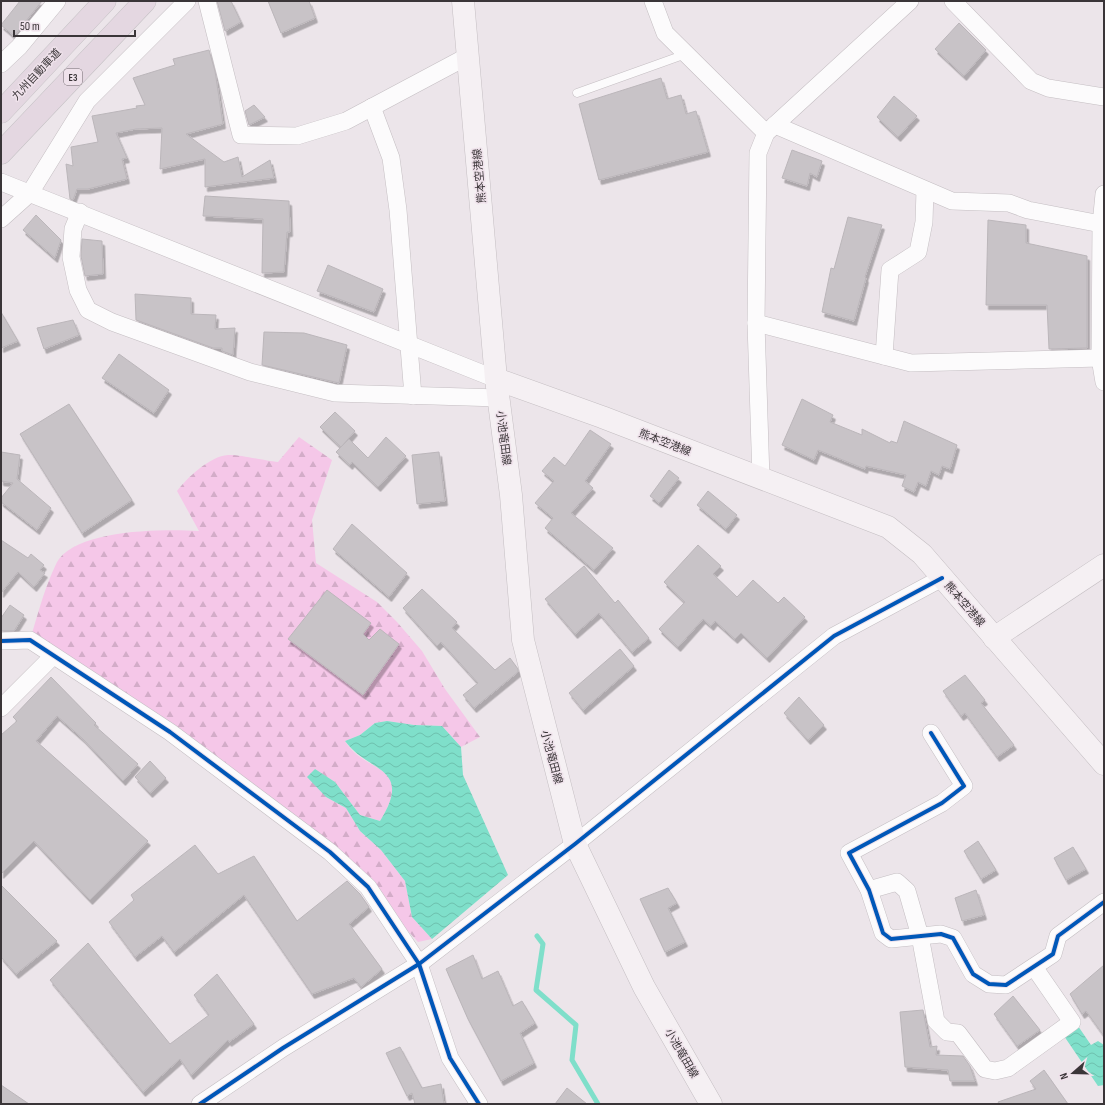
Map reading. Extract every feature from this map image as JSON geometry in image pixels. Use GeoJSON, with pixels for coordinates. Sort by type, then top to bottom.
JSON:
{"type":"FeatureCollection","features":[{"type":"Feature","properties":{"kind":"highway","name":"九州自動車道"},"geometry":{"type":"LineString","coordinates":[[1,112],[105,1]]}},
{"type":"Feature","properties":{"kind":"highway","name":"E3"},"geometry":{"type":"LineString","coordinates":[[1,153],[145,1]]}},
{"type":"Feature","properties":{"kind":"main road","name":"熊本空港線"},"geometry":{"type":"LineString","coordinates":[[464,1],[497,389],[602,417],[760,479],[835,505],[888,527],[922,554],[1104,764]]}},
{"type":"Feature","properties":{"kind":"main road","name":"小池竜田線"},"geometry":{"type":"LineString","coordinates":[[497,389],[511,495],[523,640],[575,844],[644,987],[711,1104]]}},
{"type":"Feature","properties":{"kind":"main road"},"geometry":{"type":"LineString","coordinates":[[994,638],[1104,565]]}},
{"type":"Feature","properties":{"kind":"street"},"geometry":{"type":"LineString","coordinates":[[1,64],[19,47],[57,1]]}},
{"type":"Feature","properties":{"kind":"street"},"geometry":{"type":"LineString","coordinates":[[1,220],[30,193],[87,101],[187,1]]}},
{"type":"Feature","properties":{"kind":"street"},"geometry":{"type":"LineString","coordinates":[[207,1],[241,135],[297,136],[346,121],[468,56]]}},
{"type":"Feature","properties":{"kind":"street"},"geometry":{"type":"LineString","coordinates":[[653,1],[665,33],[686,54],[770,129],[952,201],[1009,203],[1028,210],[1101,224]]}},
{"type":"Feature","properties":{"kind":"street"},"geometry":{"type":"LineString","coordinates":[[760,479],[756,323],[758,153],[770,129],[910,1]]}},
{"type":"Feature","properties":{"kind":"street"},"geometry":{"type":"LineString","coordinates":[[953,1],[1031,81],[1048,88],[1104,97]]}},
{"type":"Feature","properties":{"kind":"street"},"geometry":{"type":"LineString","coordinates":[[372,107],[392,158],[413,396]]}},
{"type":"Feature","properties":{"kind":"street"},"geometry":{"type":"LineString","coordinates":[[1,182],[80,212],[409,344],[497,389]]}},
{"type":"Feature","properties":{"kind":"street"},"geometry":{"type":"LineString","coordinates":[[884,356],[890,270],[918,252],[924,222],[924,190]]}},
{"type":"Feature","properties":{"kind":"street"},"geometry":{"type":"LineString","coordinates":[[1104,194],[1101,224],[1100,358],[1104,382]]}},
{"type":"Feature","properties":{"kind":"street"},"geometry":{"type":"LineString","coordinates":[[80,212],[73,230],[71,257],[78,290],[88,310],[112,322],[250,372],[335,393],[413,396],[497,389]]}},
{"type":"Feature","properties":{"kind":"street"},"geometry":{"type":"LineString","coordinates":[[756,323],[911,363],[1100,358]]}},
{"type":"Feature","properties":{"kind":"street"},"geometry":{"type":"LineString","coordinates":[[200,1104],[283,1048],[418,964],[575,844],[834,636],[942,578]]}},
{"type":"Feature","properties":{"kind":"street"},"geometry":{"type":"LineString","coordinates":[[1,641],[30,640],[170,732],[330,852],[368,887],[418,964],[450,1058],[479,1104]]}},
{"type":"Feature","properties":{"kind":"street"},"geometry":{"type":"LineString","coordinates":[[1,708],[53,656]]}},
{"type":"Feature","properties":{"kind":"street"},"geometry":{"type":"LineString","coordinates":[[932,733],[964,786],[942,803],[849,853],[869,890],[883,933],[891,939],[941,934],[953,938],[973,974],[989,984],[1006,985],[1052,954],[1058,936],[1104,902]]}},
{"type":"Feature","properties":{"kind":"street"},"geometry":{"type":"LineString","coordinates":[[869,890],[897,882],[907,891],[920,936],[936,1021],[947,1032],[958,1033],[985,1069],[995,1071],[1008,1068],[1072,1022],[1034,967]]}},
{"type":"Feature","properties":{"kind":"lane"},"geometry":{"type":"LineString","coordinates":[[577,93],[686,54]]}},
{"type":"Feature","properties":{"kind":"green space"},"geometry":{"type":"Polygon","coordinates":[[[299,437],[332,460],[312,520],[316,563],[377,602],[397,622],[422,651],[445,689],[480,737],[461,747],[442,726],[414,725],[387,721],[375,723],[360,735],[345,741],[353,752],[383,772],[390,779],[392,789],[390,802],[380,821],[360,815],[335,782],[314,769],[326,797],[346,808],[360,831],[381,850],[405,881],[412,917],[432,939],[418,942],[368,887],[30,640],[52,573],[59,559],[70,549],[104,536],[124,533],[166,530],[199,531],[177,491],[193,474],[214,459],[228,455],[278,462],[299,437]]]}},
{"type":"Feature","properties":{"kind":"water"},"geometry":{"type":"Polygon","coordinates":[[[387,721],[414,725],[442,726],[461,747],[463,775],[508,875],[432,939],[412,917],[405,881],[381,850],[360,831],[346,808],[326,797],[307,777],[315,769],[335,782],[360,815],[380,821],[389,803],[392,790],[390,780],[384,772],[365,759],[345,741],[360,735],[375,723],[387,721]]]}},
{"type":"Feature","properties":{"kind":"water"},"geometry":{"type":"Polygon","coordinates":[[[1078,1026],[1091,1045],[1098,1041],[1104,1045],[1104,1085],[1098,1086],[1064,1036],[1078,1026]]]}},
{"type":"Feature","properties":{"kind":"building"},"geometry":{"type":"Polygon","coordinates":[[[20,1],[42,1],[14,36],[1,25],[20,1]]]}},
{"type":"Feature","properties":{"kind":"building"},"geometry":{"type":"Polygon","coordinates":[[[217,1],[231,1],[241,22],[225,31],[217,1]]]}},
{"type":"Feature","properties":{"kind":"building"},"geometry":{"type":"Polygon","coordinates":[[[268,1],[309,1],[315,18],[281,33],[268,1]]]}},
{"type":"Feature","properties":{"kind":"building"},"geometry":{"type":"Polygon","coordinates":[[[959,23],[986,50],[964,76],[935,49],[959,23]]]}},
{"type":"Feature","properties":{"kind":"building"},"geometry":{"type":"Polygon","coordinates":[[[209,50],[215,71],[223,124],[186,134],[224,162],[238,157],[242,177],[270,160],[274,178],[205,187],[205,159],[160,169],[162,128],[136,129],[116,133],[127,158],[122,159],[127,179],[88,189],[77,189],[73,200],[70,199],[66,164],[73,166],[71,147],[98,142],[92,116],[137,108],[136,106],[145,105],[133,78],[175,65],[173,59],[209,50]]]}},
{"type":"Feature","properties":{"kind":"building"},"geometry":{"type":"Polygon","coordinates":[[[661,78],[667,99],[681,95],[686,114],[696,111],[708,152],[599,180],[579,104],[661,78]]]}},
{"type":"Feature","properties":{"kind":"building"},"geometry":{"type":"Polygon","coordinates":[[[894,96],[917,116],[898,137],[877,117],[894,96]]]}},
{"type":"Feature","properties":{"kind":"building"},"geometry":{"type":"Polygon","coordinates":[[[254,105],[265,117],[249,125],[245,111],[254,105]]]}},
{"type":"Feature","properties":{"kind":"building"},"geometry":{"type":"Polygon","coordinates":[[[792,150],[822,161],[817,177],[810,173],[807,186],[782,178],[792,150]]]}},
{"type":"Feature","properties":{"kind":"building"},"geometry":{"type":"Polygon","coordinates":[[[205,196],[289,201],[290,232],[287,232],[284,272],[262,273],[263,219],[203,216],[205,196]]]}},
{"type":"Feature","properties":{"kind":"building"},"geometry":{"type":"Polygon","coordinates":[[[36,215],[61,240],[55,258],[23,230],[36,215]]]}},
{"type":"Feature","properties":{"kind":"building"},"geometry":{"type":"Polygon","coordinates":[[[848,217],[882,225],[865,277],[866,278],[854,321],[822,312],[831,268],[834,269],[848,217]]]}},
{"type":"Feature","properties":{"kind":"building"},"geometry":{"type":"Polygon","coordinates":[[[988,220],[1026,225],[1026,243],[1087,256],[1087,348],[1049,349],[1047,305],[986,305],[988,220]]]}},
{"type":"Feature","properties":{"kind":"building"},"geometry":{"type":"Polygon","coordinates":[[[82,239],[102,241],[103,274],[85,276],[81,256],[82,239]]]}},
{"type":"Feature","properties":{"kind":"building"},"geometry":{"type":"Polygon","coordinates":[[[328,265],[383,289],[374,312],[317,291],[328,265]]]}},
{"type":"Feature","properties":{"kind":"building"},"geometry":{"type":"Polygon","coordinates":[[[135,294],[191,298],[191,314],[216,315],[215,329],[235,328],[233,355],[222,351],[222,348],[213,348],[136,320],[135,294]]]}},
{"type":"Feature","properties":{"kind":"building"},"geometry":{"type":"Polygon","coordinates":[[[1,312],[18,341],[1,348],[1,312]]]}},
{"type":"Feature","properties":{"kind":"building"},"geometry":{"type":"Polygon","coordinates":[[[73,320],[79,335],[44,349],[37,328],[73,320]]]}},
{"type":"Feature","properties":{"kind":"building"},"geometry":{"type":"Polygon","coordinates":[[[264,332],[304,333],[347,345],[339,383],[262,365],[264,332]]]}},
{"type":"Feature","properties":{"kind":"building"},"geometry":{"type":"Polygon","coordinates":[[[119,354],[169,390],[154,413],[102,378],[119,354]]]}},
{"type":"Feature","properties":{"kind":"building"},"geometry":{"type":"Polygon","coordinates":[[[802,399],[833,415],[830,422],[862,435],[862,429],[890,443],[891,441],[897,443],[904,421],[957,445],[950,469],[942,466],[939,475],[931,471],[926,486],[918,482],[914,492],[902,486],[906,475],[866,466],[865,469],[818,450],[814,460],[782,445],[802,399]]]}},
{"type":"Feature","properties":{"kind":"building"},"geometry":{"type":"Polygon","coordinates":[[[69,404],[132,500],[82,533],[20,434],[69,404]]]}},
{"type":"Feature","properties":{"kind":"building"},"geometry":{"type":"Polygon","coordinates":[[[335,412],[355,431],[341,447],[320,427],[335,412]]]}},
{"type":"Feature","properties":{"kind":"building"},"geometry":{"type":"Polygon","coordinates":[[[590,430],[611,444],[585,481],[593,488],[571,513],[613,548],[594,570],[545,528],[553,518],[535,503],[554,481],[542,471],[554,457],[565,466],[590,430]]]}},
{"type":"Feature","properties":{"kind":"building"},"geometry":{"type":"Polygon","coordinates":[[[386,437],[406,456],[378,487],[352,462],[350,465],[336,452],[349,439],[368,458],[386,437]]]}},
{"type":"Feature","properties":{"kind":"building"},"geometry":{"type":"Polygon","coordinates":[[[1,452],[20,455],[17,479],[51,508],[37,530],[1,502],[1,498],[13,483],[1,481],[1,452]]]}},
{"type":"Feature","properties":{"kind":"building"},"geometry":{"type":"Polygon","coordinates":[[[439,452],[445,501],[417,504],[412,455],[439,452]]]}},
{"type":"Feature","properties":{"kind":"building"},"geometry":{"type":"Polygon","coordinates":[[[669,470],[679,478],[659,503],[650,496],[669,470]]]}},
{"type":"Feature","properties":{"kind":"building"},"geometry":{"type":"Polygon","coordinates":[[[708,491],[737,515],[726,529],[697,505],[708,491]]]}},
{"type":"Feature","properties":{"kind":"building"},"geometry":{"type":"Polygon","coordinates":[[[352,524],[407,573],[389,597],[333,549],[352,524]]]}},
{"type":"Feature","properties":{"kind":"building"},"geometry":{"type":"Polygon","coordinates":[[[1,540],[28,558],[31,554],[44,565],[40,570],[45,573],[34,587],[18,572],[1,593],[1,540]]]}},
{"type":"Feature","properties":{"kind":"building"},"geometry":{"type":"Polygon","coordinates":[[[698,545],[721,566],[713,574],[737,597],[753,580],[778,603],[784,597],[805,617],[767,658],[741,633],[735,639],[715,621],[711,626],[703,619],[678,647],[659,629],[685,602],[664,582],[698,545]]]}},
{"type":"Feature","properties":{"kind":"building"},"geometry":{"type":"Polygon","coordinates":[[[584,566],[615,603],[618,600],[649,638],[632,652],[599,613],[575,634],[545,599],[584,566]]]}},
{"type":"Feature","properties":{"kind":"building"},"geometry":{"type":"Polygon","coordinates":[[[422,589],[457,622],[452,628],[495,670],[510,658],[518,669],[518,672],[474,708],[463,695],[478,683],[441,642],[437,646],[403,608],[422,589]]]}},
{"type":"Feature","properties":{"kind":"building"},"geometry":{"type":"Polygon","coordinates":[[[327,590],[371,623],[363,634],[369,640],[380,629],[399,644],[363,695],[288,639],[327,590]]]}},
{"type":"Feature","properties":{"kind":"building"},"geometry":{"type":"Polygon","coordinates":[[[10,605],[24,615],[14,631],[1,631],[1,618],[10,605]]]}},
{"type":"Feature","properties":{"kind":"building"},"geometry":{"type":"Polygon","coordinates":[[[620,649],[634,666],[583,710],[569,693],[620,649]]]}},
{"type":"Feature","properties":{"kind":"building"},"geometry":{"type":"Polygon","coordinates":[[[965,675],[985,700],[981,703],[1014,745],[997,757],[965,713],[961,716],[943,691],[965,675]]]}},
{"type":"Feature","properties":{"kind":"building"},"geometry":{"type":"Polygon","coordinates":[[[51,677],[96,723],[94,725],[138,764],[123,781],[83,739],[57,716],[36,741],[148,841],[90,900],[34,841],[1,874],[1,735],[17,721],[13,717],[51,677]]]}},
{"type":"Feature","properties":{"kind":"building"},"geometry":{"type":"Polygon","coordinates":[[[799,697],[824,725],[808,740],[784,713],[799,697]]]}},
{"type":"Feature","properties":{"kind":"building"},"geometry":{"type":"Polygon","coordinates":[[[150,761],[166,778],[150,793],[135,777],[150,761]]]}},
{"type":"Feature","properties":{"kind":"building"},"geometry":{"type":"Polygon","coordinates":[[[978,841],[996,870],[981,879],[964,851],[978,841]]]}},
{"type":"Feature","properties":{"kind":"building"},"geometry":{"type":"Polygon","coordinates":[[[195,845],[218,874],[254,856],[297,921],[347,881],[360,894],[369,907],[349,924],[382,969],[361,987],[354,978],[312,994],[244,895],[174,952],[162,936],[135,957],[109,922],[134,900],[131,895],[195,845]]]}},
{"type":"Feature","properties":{"kind":"building"},"geometry":{"type":"Polygon","coordinates":[[[1073,847],[1086,869],[1066,880],[1054,858],[1073,847]]]}},
{"type":"Feature","properties":{"kind":"building"},"geometry":{"type":"Polygon","coordinates":[[[1,885],[57,941],[16,974],[1,957],[1,885]]]}},
{"type":"Feature","properties":{"kind":"building"},"geometry":{"type":"Polygon","coordinates":[[[668,888],[677,903],[668,908],[685,942],[665,952],[640,899],[668,888]]]}},
{"type":"Feature","properties":{"kind":"building"},"geometry":{"type":"Polygon","coordinates":[[[976,890],[984,915],[962,921],[955,898],[976,890]]]}},
{"type":"Feature","properties":{"kind":"building"},"geometry":{"type":"Polygon","coordinates":[[[88,943],[170,1044],[209,1015],[194,995],[217,974],[254,1024],[229,1042],[228,1040],[191,1075],[180,1059],[143,1092],[50,980],[88,943]]]}},
{"type":"Feature","properties":{"kind":"building"},"geometry":{"type":"Polygon","coordinates":[[[473,955],[482,979],[498,971],[513,1006],[522,1001],[535,1023],[520,1033],[534,1063],[501,1081],[468,1019],[446,969],[473,955]]]}},
{"type":"Feature","properties":{"kind":"building"},"geometry":{"type":"Polygon","coordinates":[[[1104,965],[1104,1036],[1086,1011],[1082,1014],[1070,994],[1104,965]]]}},
{"type":"Feature","properties":{"kind":"building"},"geometry":{"type":"Polygon","coordinates":[[[1013,996],[1040,1030],[1017,1046],[994,1014],[1013,996]]]}},
{"type":"Feature","properties":{"kind":"building"},"geometry":{"type":"Polygon","coordinates":[[[923,1010],[930,1047],[937,1046],[936,1055],[963,1056],[970,1066],[975,1081],[950,1081],[948,1070],[905,1067],[900,1012],[923,1010]]]}},
{"type":"Feature","properties":{"kind":"building"},"geometry":{"type":"Polygon","coordinates":[[[400,1047],[422,1088],[441,1084],[444,1104],[415,1104],[412,1093],[407,1096],[386,1053],[400,1047]]]}},
{"type":"Feature","properties":{"kind":"building"},"geometry":{"type":"Polygon","coordinates":[[[1044,1070],[1068,1104],[999,1104],[998,1102],[1036,1089],[1030,1081],[1044,1070]]]}},
{"type":"Feature","properties":{"kind":"building"},"geometry":{"type":"Polygon","coordinates":[[[1,1085],[29,1104],[1,1104],[1,1085]]]}},
{"type":"Feature","properties":{"kind":"building"},"geometry":{"type":"Polygon","coordinates":[[[567,1088],[587,1104],[555,1104],[567,1088]]]}},
{"type":"Feature","properties":{"kind":"waterway"},"geometry":{"type":"LineString","coordinates":[[537,936],[543,944],[536,990],[576,1025],[572,1060],[598,1104]]}},
{"type":"Feature","properties":{"kind":"cycle path"},"geometry":{"type":"LineString","coordinates":[[200,1104],[283,1048],[419,964],[575,844],[834,636],[942,578]]}},
{"type":"Feature","properties":{"kind":"cycle path"},"geometry":{"type":"LineString","coordinates":[[1,641],[30,640],[170,732],[330,852],[368,887],[419,964],[450,1058],[479,1104]]}},
{"type":"Feature","properties":{"kind":"cycle path"},"geometry":{"type":"LineString","coordinates":[[931,733],[964,786],[942,803],[849,853],[869,890],[883,933],[891,939],[941,934],[953,938],[973,974],[989,984],[1006,985],[1053,954],[1058,936],[1104,902]]}}]}
